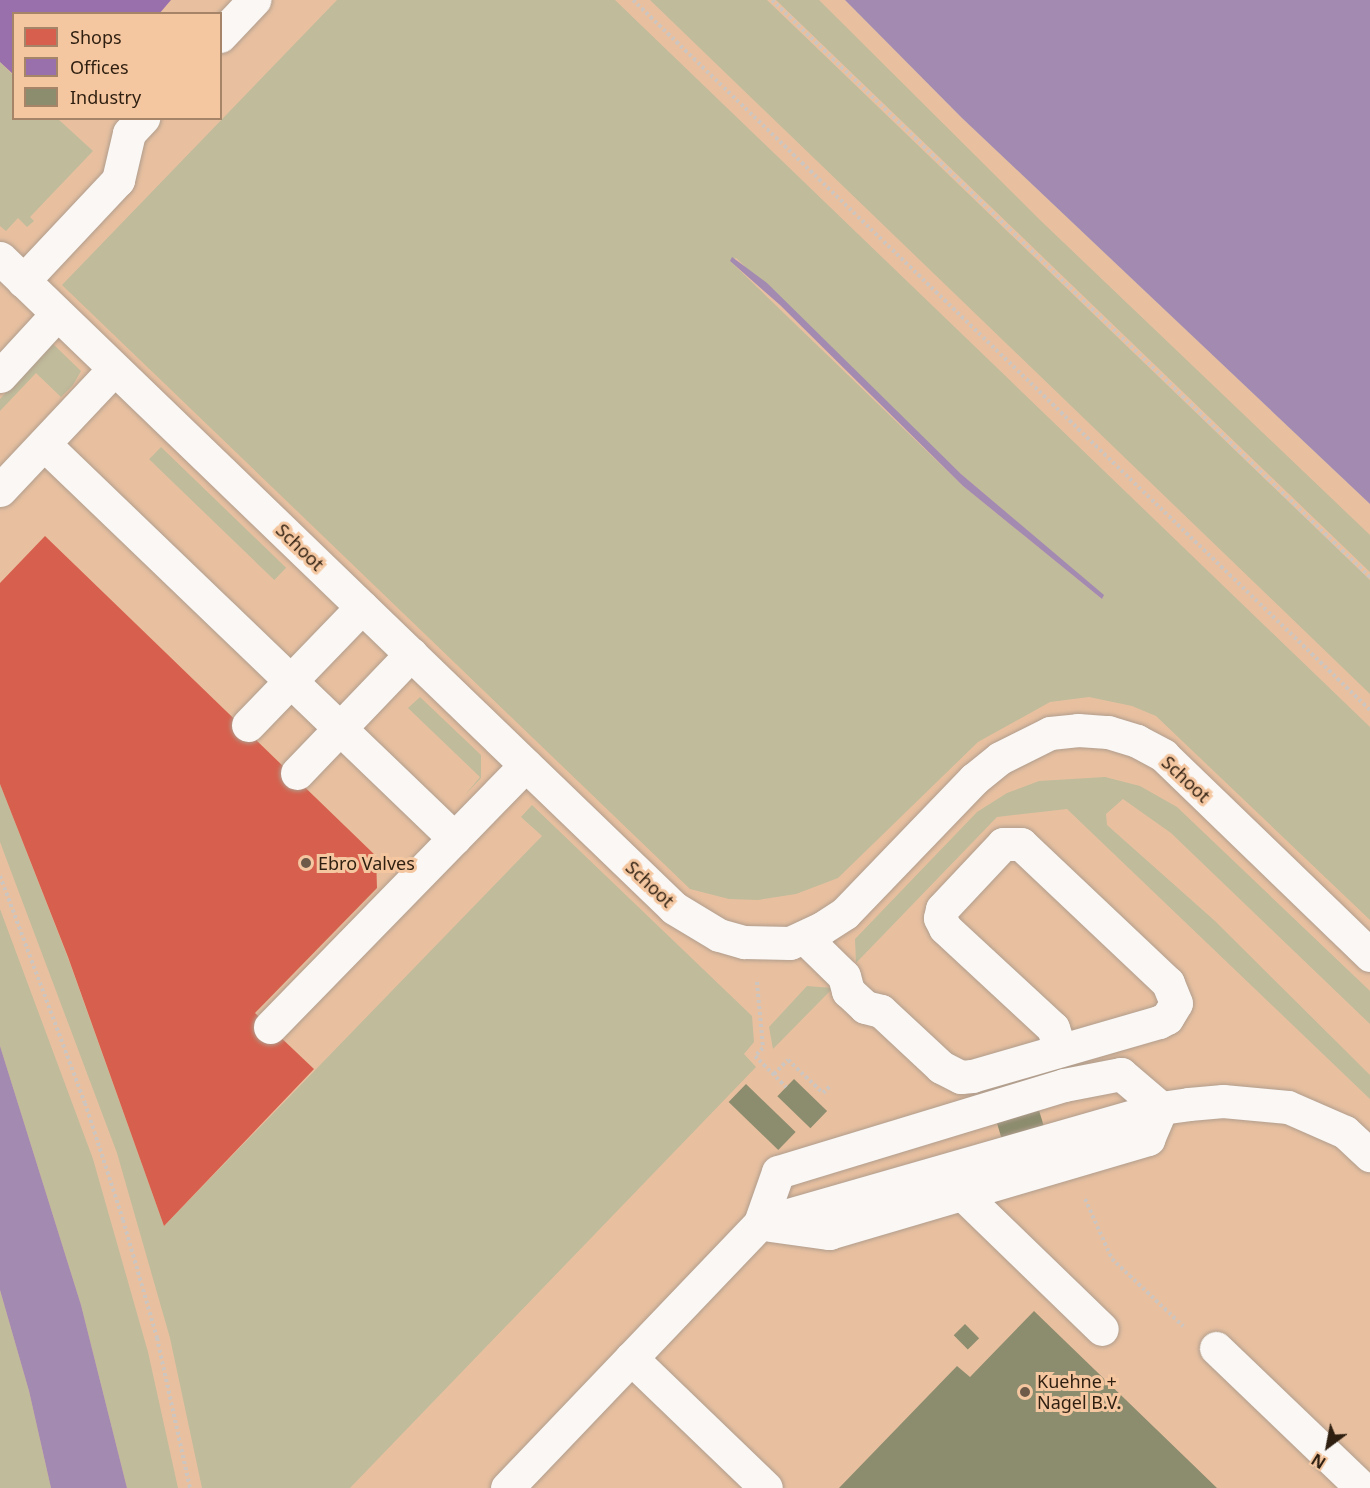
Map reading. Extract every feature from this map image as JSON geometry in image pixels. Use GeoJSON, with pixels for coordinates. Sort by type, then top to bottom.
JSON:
{"type":"FeatureCollection","features":[{"type":"Feature","properties":{"kind":"street"},"geometry":{"type":"LineString","coordinates":[[222,34],[254,0]]}},
{"type":"Feature","properties":{"kind":"street"},"geometry":{"type":"LineString","coordinates":[[23,281],[118,180],[129,133],[141,120]]}},
{"type":"Feature","properties":{"kind":"street","name":"Schoot"},"geometry":{"type":"LineString","coordinates":[[0,258],[674,908],[719,935],[753,943],[790,943],[805,938],[845,913],[975,779],[1000,758],[1050,733],[1078,730],[1108,732],[1137,741],[1163,756],[1370,955]]}},
{"type":"Feature","properties":{"kind":"street"},"geometry":{"type":"LineString","coordinates":[[0,375],[57,314]]}},
{"type":"Feature","properties":{"kind":"street"},"geometry":{"type":"LineString","coordinates":[[0,490],[114,369]]}},
{"type":"Feature","properties":{"kind":"street"},"geometry":{"type":"LineString","coordinates":[[44,444],[454,838]]}},
{"type":"Feature","properties":{"kind":"street"},"geometry":{"type":"LineString","coordinates":[[248,725],[362,607]]}},
{"type":"Feature","properties":{"kind":"street"},"geometry":{"type":"LineString","coordinates":[[297,773],[411,654]]}},
{"type":"Feature","properties":{"kind":"street"},"geometry":{"type":"LineString","coordinates":[[270,1027],[526,765]]}},
{"type":"Feature","properties":{"kind":"street"},"geometry":{"type":"LineString","coordinates":[[805,938],[844,976],[860,978],[878,995],[881,1011],[940,1067],[961,1077],[1060,1050],[1167,1018],[1176,1003],[1174,992],[1027,850],[1013,841],[997,850],[942,909],[940,918],[945,928],[1053,1028],[1060,1050]]}},
{"type":"Feature","properties":{"kind":"street"},"geometry":{"type":"LineString","coordinates":[[507,1488],[760,1223],[778,1172],[1064,1085],[1121,1074],[1161,1108]]}},
{"type":"Feature","properties":{"kind":"street"},"geometry":{"type":"LineString","coordinates":[[950,1182],[1161,1108],[1223,1101],[1288,1107],[1345,1132],[1370,1155]]}},
{"type":"Feature","properties":{"kind":"street"},"geometry":{"type":"LineString","coordinates":[[760,1223],[950,1182],[1071,1161],[1148,1139],[1161,1108]]}},
{"type":"Feature","properties":{"kind":"street"},"geometry":{"type":"LineString","coordinates":[[950,1182],[1102,1329]]}},
{"type":"Feature","properties":{"kind":"street"},"geometry":{"type":"LineString","coordinates":[[1216,1348],[1362,1488]]}},
{"type":"Feature","properties":{"kind":"street"},"geometry":{"type":"LineString","coordinates":[[631,1358],[766,1488]]}},
{"type":"Feature","properties":{"kind":"path"},"geometry":{"type":"LineString","coordinates":[[633,0],[1370,710]]}},
{"type":"Feature","properties":{"kind":"path"},"geometry":{"type":"LineString","coordinates":[[772,0],[1370,577]]}},
{"type":"Feature","properties":{"kind":"path"},"geometry":{"type":"LineString","coordinates":[[0,876],[85,1103],[123,1220],[157,1338],[190,1488]]}},
{"type":"Feature","properties":{"kind":"path"},"geometry":{"type":"LineString","coordinates":[[753,943],[763,1048],[755,1056],[786,1087]]}},
{"type":"Feature","properties":{"kind":"path"},"geometry":{"type":"LineString","coordinates":[[774,1074],[788,1060],[823,1093],[831,1085]]}},
{"type":"Feature","properties":{"kind":"path"},"geometry":{"type":"LineString","coordinates":[[1071,1161],[1112,1259],[1212,1354],[1216,1348]]}},
{"type":"Feature","properties":{"kind":"shaded area"},"geometry":{"type":"Polygon","coordinates":[[[0,0],[845,0],[962,118],[1370,504],[1370,1488],[0,1488],[0,0]]]}},
{"type":"Feature","properties":{"kind":"shaded area"},"geometry":{"type":"Polygon","coordinates":[[[337,0],[615,0],[1370,727],[1370,920],[1156,716],[1132,706],[1089,697],[1050,702],[978,742],[838,878],[796,894],[758,900],[729,899],[690,889],[62,285],[337,0]],[[736,258],[730,261],[963,486],[1102,599],[1103,595],[961,474],[736,258]]]}},
{"type":"Feature","properties":{"kind":"shaded area"},"geometry":{"type":"Polygon","coordinates":[[[650,0],[767,0],[1370,580],[1370,694],[650,0]]]}},
{"type":"Feature","properties":{"kind":"shaded area"},"geometry":{"type":"Polygon","coordinates":[[[776,0],[819,0],[1040,220],[1370,535],[1370,572],[776,0]]]}},
{"type":"Feature","properties":{"kind":"shaded area"},"geometry":{"type":"Polygon","coordinates":[[[845,0],[1370,0],[1370,504],[962,118],[845,0]]]}},
{"type":"Feature","properties":{"kind":"shaded area"},"geometry":{"type":"Polygon","coordinates":[[[0,62],[12,74],[12,120],[59,120],[93,151],[30,217],[34,221],[27,227],[18,218],[6,231],[0,226],[0,62]]]}},
{"type":"Feature","properties":{"kind":"shaded area"},"geometry":{"type":"Polygon","coordinates":[[[732,257],[767,283],[961,474],[1104,595],[1102,599],[963,486],[780,305],[730,261],[732,257]]]}},
{"type":"Feature","properties":{"kind":"shaded area"},"geometry":{"type":"Polygon","coordinates":[[[52,343],[81,371],[73,385],[61,397],[36,373],[0,411],[0,399],[52,343]]]}},
{"type":"Feature","properties":{"kind":"shaded area"},"geometry":{"type":"Polygon","coordinates":[[[161,447],[286,568],[274,580],[149,459],[161,447]]]}},
{"type":"Feature","properties":{"kind":"shaded area"},"geometry":{"type":"Polygon","coordinates":[[[420,697],[481,755],[481,778],[465,795],[480,777],[408,708],[420,697]]]}},
{"type":"Feature","properties":{"kind":"shaded area"},"geometry":{"type":"Polygon","coordinates":[[[1105,777],[1140,786],[1177,807],[1370,991],[1370,1024],[1171,833],[1123,799],[1106,814],[1107,825],[1215,921],[1370,1075],[1370,1099],[1067,809],[997,817],[856,963],[855,939],[977,812],[1007,793],[1039,781],[1105,777]]]}},
{"type":"Feature","properties":{"kind":"shaded area"},"geometry":{"type":"Polygon","coordinates":[[[0,784],[68,958],[164,1226],[542,836],[521,817],[532,805],[752,1016],[754,1042],[744,1054],[756,1067],[350,1488],[202,1488],[170,1338],[117,1153],[0,842],[0,784]]]}},
{"type":"Feature","properties":{"kind":"shaded area"},"geometry":{"type":"Polygon","coordinates":[[[0,909],[93,1159],[148,1352],[178,1488],[127,1488],[81,1305],[0,1046],[0,909]]]}},
{"type":"Feature","properties":{"kind":"shaded area"},"geometry":{"type":"Polygon","coordinates":[[[807,986],[833,988],[773,1049],[769,1027],[807,986]]]}},
{"type":"Feature","properties":{"kind":"shaded area"},"geometry":{"type":"Polygon","coordinates":[[[0,1046],[81,1305],[127,1488],[51,1488],[29,1391],[0,1290],[0,1046]]]}},
{"type":"Feature","properties":{"kind":"shaded area"},"geometry":{"type":"Polygon","coordinates":[[[0,1290],[29,1391],[51,1488],[0,1488],[0,1290]]]}},
{"type":"Feature","properties":{"kind":"building: Shops"},"geometry":{"type":"Polygon","coordinates":[[[45,536],[376,856],[377,888],[255,1013],[314,1069],[164,1226],[68,957],[0,784],[0,583],[45,536]]]}},
{"type":"Feature","properties":{"kind":"building: Offices"},"geometry":{"type":"Polygon","coordinates":[[[0,0],[171,0],[161,12],[12,12],[12,73],[0,62],[0,0]]]}},
{"type":"Feature","properties":{"kind":"building: Industry"},"geometry":{"type":"Polygon","coordinates":[[[794,1079],[827,1111],[810,1128],[777,1096],[794,1079]]]}},
{"type":"Feature","properties":{"kind":"building: Industry"},"geometry":{"type":"Polygon","coordinates":[[[746,1084],[796,1132],[778,1150],[729,1102],[746,1084]]]}},
{"type":"Feature","properties":{"kind":"building: Industry"},"geometry":{"type":"Polygon","coordinates":[[[1038,1107],[1044,1127],[1002,1140],[996,1120],[1038,1107]]]}},
{"type":"Feature","properties":{"kind":"building: Industry","name":"Kuehne + Nagel B.V."},"geometry":{"type":"Polygon","coordinates":[[[1034,1311],[1217,1488],[839,1488],[957,1366],[970,1377],[1034,1311]]]}},
{"type":"Feature","properties":{"kind":"building: Industry"},"geometry":{"type":"Polygon","coordinates":[[[965,1324],[979,1338],[968,1349],[954,1335],[965,1324]]]}},
{"type":"Feature","properties":{"kind":"place","name":"Ebro Valves"},"geometry":{"type":"Point","coordinates":[306,863]}},
{"type":"Feature","properties":{"kind":"place","name":"Kuehne + Nagel B.V."},"geometry":{"type":"Point","coordinates":[1025,1392]}}]}
